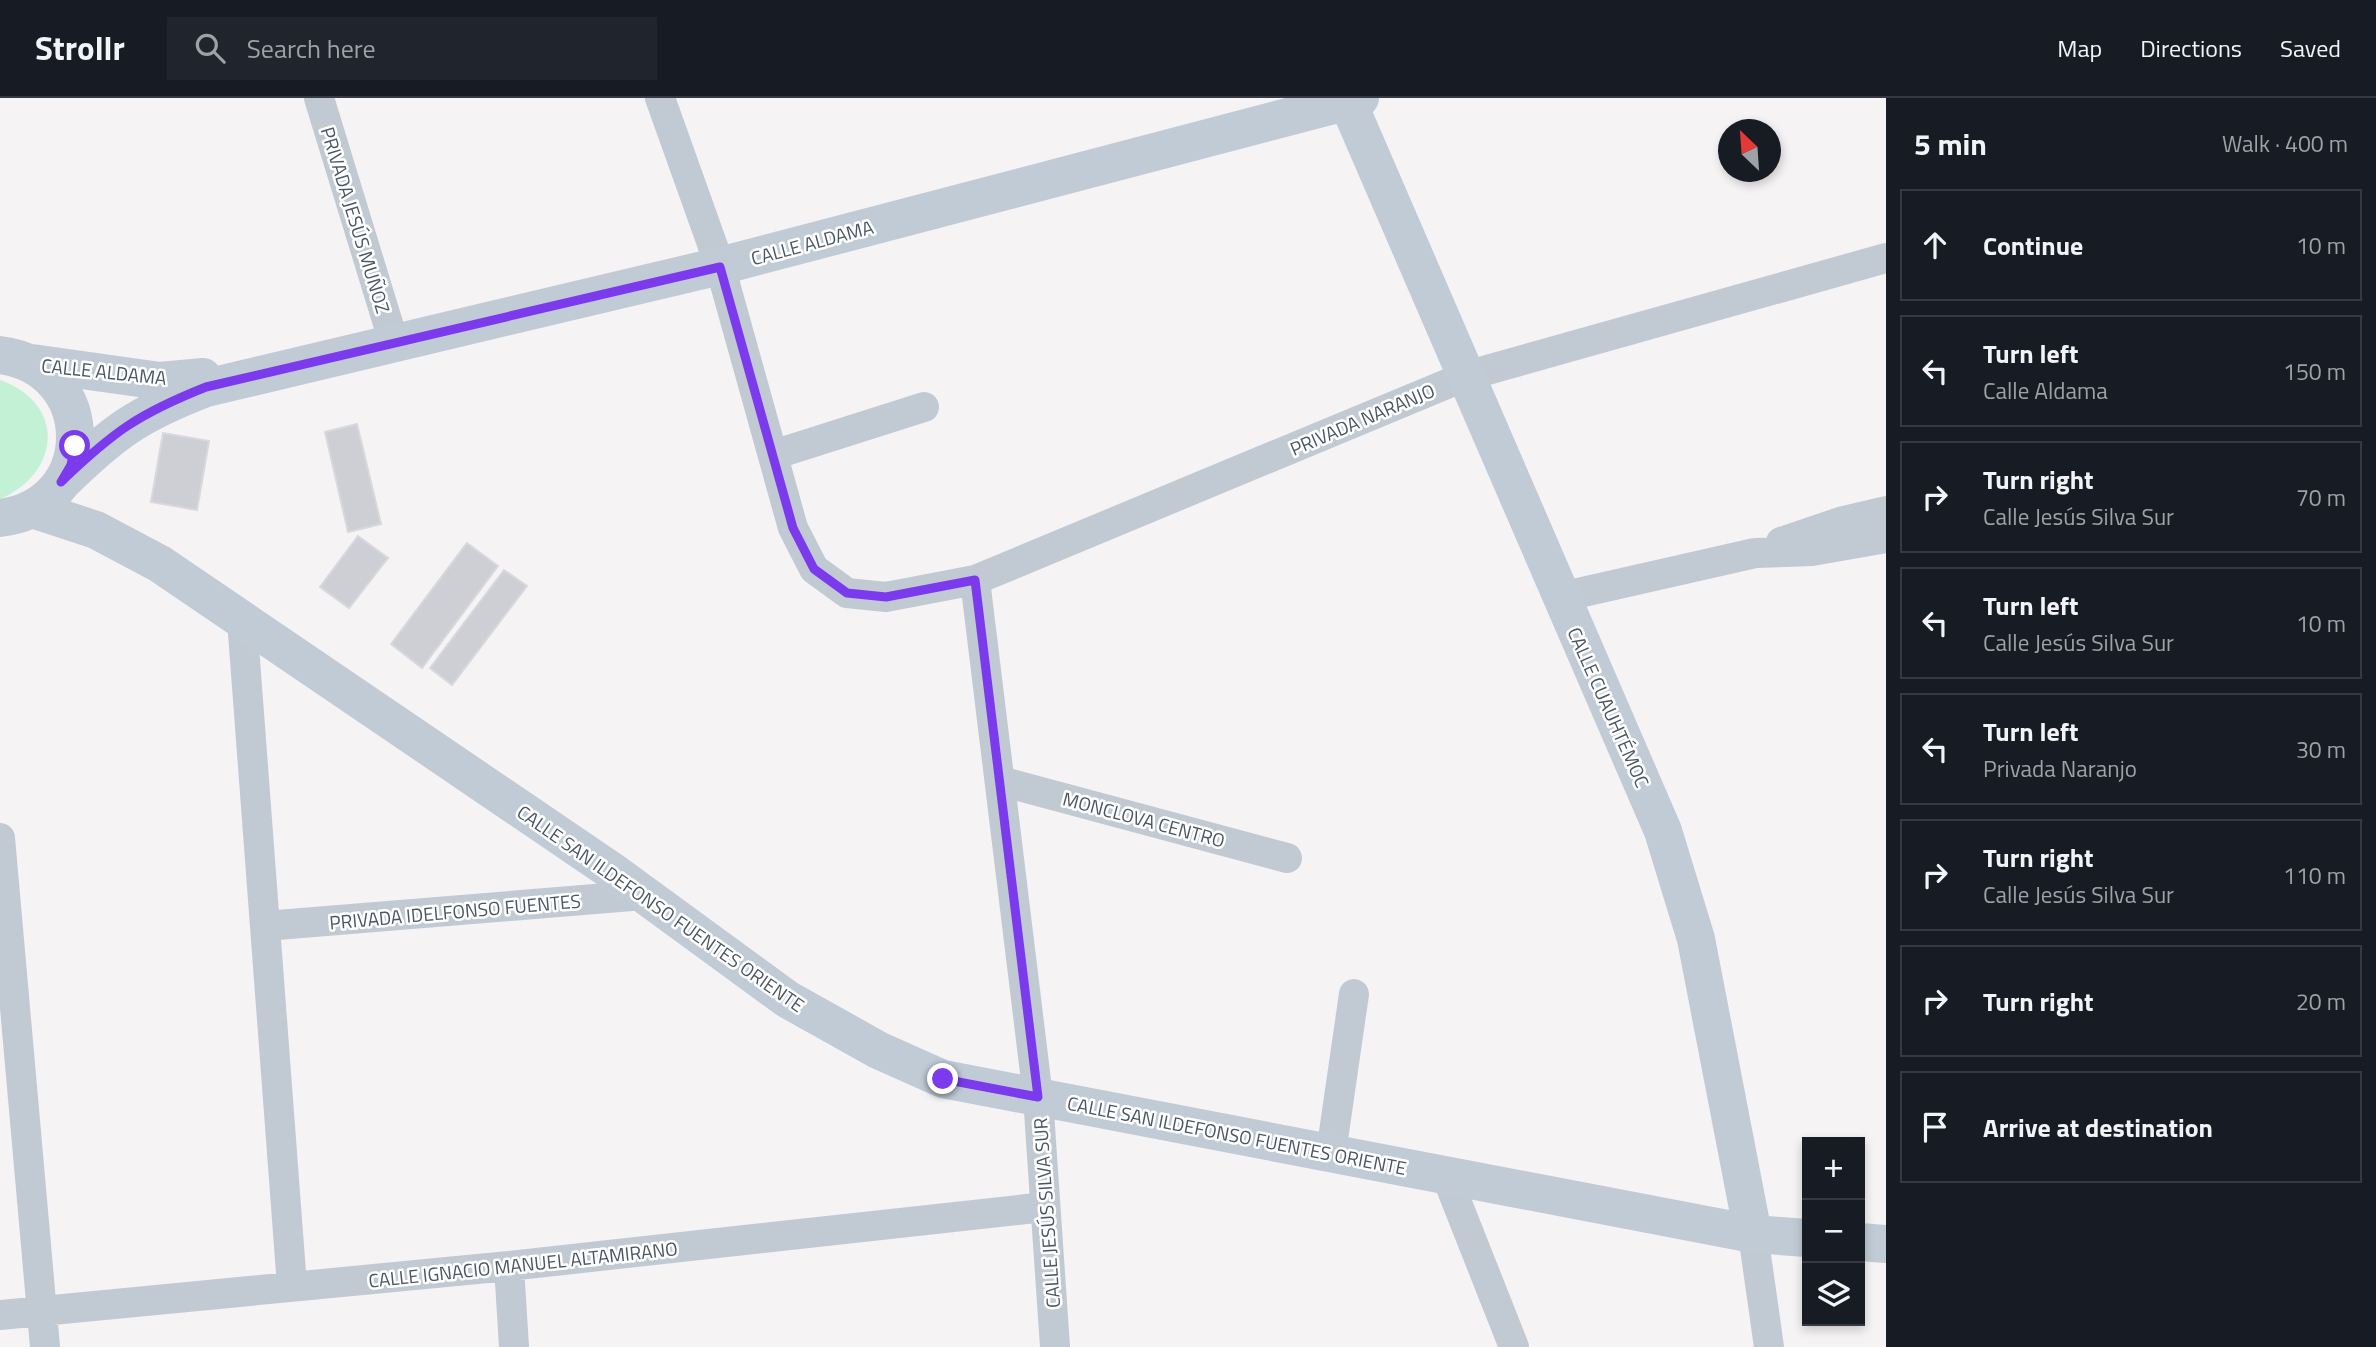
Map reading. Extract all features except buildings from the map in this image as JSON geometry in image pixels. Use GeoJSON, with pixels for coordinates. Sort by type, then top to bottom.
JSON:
{"type":"FeatureCollection","features":[{"type":"Feature","properties":{"kind":"street","name":"PRIVADA JESÚS MUÑOZ"},"geometry":{"type":"LineString","coordinates":[[319,98],[394,343]]}},
{"type":"Feature","properties":{"kind":"street"},"geometry":{"type":"LineString","coordinates":[[660,98],[720,267],[773,455],[924,407]]}},
{"type":"Feature","properties":{"kind":"street","name":"CALLE ALDAMA"},"geometry":{"type":"LineString","coordinates":[[16,513],[61,482],[122,427],[153,408],[206,387],[720,267],[1351,99]]}},
{"type":"Feature","properties":{"kind":"street","name":"CALLE CUAUHTÉMOC"},"geometry":{"type":"LineString","coordinates":[[1351,99],[1466,376],[1663,831],[1696,939],[1753,1234],[1769,1347]]}},
{"type":"Feature","properties":{"kind":"street","name":"PRIVADA NARANJO"},"geometry":{"type":"LineString","coordinates":[[773,455],[793,528],[814,569],[847,593],[886,597],[975,580],[1466,376],[1886,258]]}},
{"type":"Feature","properties":{"kind":"street","name":"CALLE ALDAMA"},"geometry":{"type":"LineString","coordinates":[[16,359],[160,381],[261,373]]}},
{"type":"Feature","properties":{"kind":"street"},"geometry":{"type":"LineString","coordinates":[[16,359],[48,374],[71,407],[75,426],[71,465],[61,482]]}},
{"type":"Feature","properties":{"kind":"street"},"geometry":{"type":"LineString","coordinates":[[1755,554],[1798,535],[1886,511]]}},
{"type":"Feature","properties":{"kind":"street","name":"CALLE SAN ILDEFONSO FUENTES ORIENTE"},"geometry":{"type":"LineString","coordinates":[[16,513],[96,530],[160,564],[644,895],[787,999],[878,1050],[943,1079],[1753,1234],[1802,1238]]}},
{"type":"Feature","properties":{"kind":"street"},"geometry":{"type":"LineString","coordinates":[[1561,597],[1755,554],[1812,551],[1886,538]]}},
{"type":"Feature","properties":{"kind":"street","name":"CALLE JESÚS SILVA SUR"},"geometry":{"type":"LineString","coordinates":[[975,580],[1038,1097],[1055,1347]]}},
{"type":"Feature","properties":{"kind":"street"},"geometry":{"type":"LineString","coordinates":[[242,620],[292,1286]]}},
{"type":"Feature","properties":{"kind":"street","name":"MONCLOVA CENTRO"},"geometry":{"type":"LineString","coordinates":[[1000,781],[1287,858]]}},
{"type":"Feature","properties":{"kind":"street"},"geometry":{"type":"LineString","coordinates":[[0,838],[7,1017],[45,1347]]}},
{"type":"Feature","properties":{"kind":"street","name":"PRIVADA IDELFONSO FUENTES"},"geometry":{"type":"LineString","coordinates":[[265,926],[644,895]]}},
{"type":"Feature","properties":{"kind":"street"},"geometry":{"type":"LineString","coordinates":[[1331,1153],[1354,994]]}},
{"type":"Feature","properties":{"kind":"street"},"geometry":{"type":"LineString","coordinates":[[1446,1175],[1514,1347]]}},
{"type":"Feature","properties":{"kind":"street","name":"CALLE IGNACIO MANUEL ALTAMIRANO"},"geometry":{"type":"LineString","coordinates":[[0,1315],[509,1266],[1045,1207]]}},
{"type":"Feature","properties":{"kind":"street"},"geometry":{"type":"LineString","coordinates":[[1865,1242],[1886,1244]]}},
{"type":"Feature","properties":{"kind":"street"},"geometry":{"type":"LineString","coordinates":[[509,1266],[514,1347]]}},
{"type":"Feature","properties":{"kind":"green space"},"geometry":{"type":"Polygon","coordinates":[[[0,380],[21,391],[36,405],[45,421],[48,438],[44,456],[35,473],[20,487],[0,499],[0,380]]]}},
{"type":"Feature","properties":{"kind":"route"},"geometry":{"type":"LineString","coordinates":[[75,446],[71,465],[61,482],[122,427],[153,408],[206,387],[720,267],[793,528],[814,569],[847,593],[886,597],[975,580],[1038,1097],[943,1079]]}}]}
